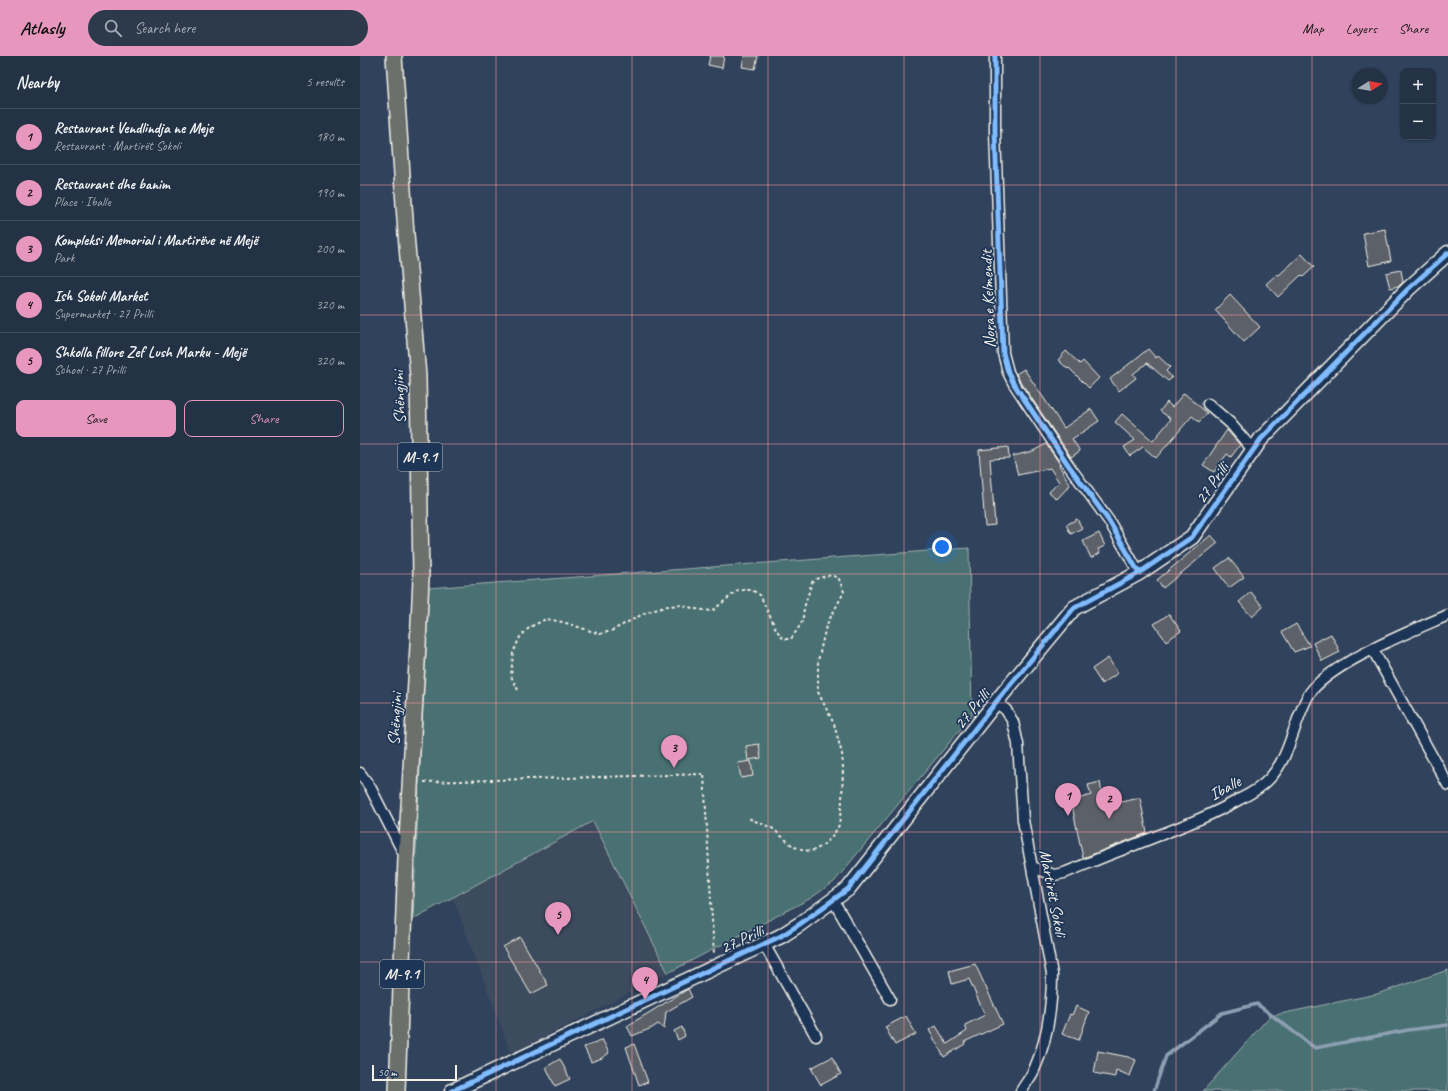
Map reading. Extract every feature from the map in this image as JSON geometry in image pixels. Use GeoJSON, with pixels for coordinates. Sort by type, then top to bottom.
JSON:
{"type":"FeatureCollection","features":[{"type":"Feature","properties":{"kind":"main road","name":"Shëngjini"},"geometry":{"type":"LineString","coordinates":[[394,56],[407,248],[416,350],[419,421],[420,605],[406,858]]}},
{"type":"Feature","properties":{"kind":"main road","name":"M-9.1"},"geometry":{"type":"LineString","coordinates":[[397,1091],[406,858]]}},
{"type":"Feature","properties":{"kind":"street","name":"Nora e Kelmendit"},"geometry":{"type":"LineString","coordinates":[[995,56],[995,132],[1003,353],[1006,364],[1014,384],[1069,466],[1109,521],[1139,573]]}},
{"type":"Feature","properties":{"kind":"street","name":"27 Prilli"},"geometry":{"type":"LineString","coordinates":[[452,1091],[781,936],[848,889],[996,702],[1074,608],[1139,573],[1192,537],[1260,439],[1408,289],[1448,253]]}},
{"type":"Feature","properties":{"kind":"street"},"geometry":{"type":"LineString","coordinates":[[1208,404],[1230,423],[1253,450]]}},
{"type":"Feature","properties":{"kind":"street","name":"Iballe"},"geometry":{"type":"LineString","coordinates":[[1032,867],[1054,875],[1064,873],[1199,820],[1250,794],[1270,779],[1277,768],[1287,751],[1307,698],[1317,684],[1330,674],[1355,659],[1408,632],[1448,615]]}},
{"type":"Feature","properties":{"kind":"street"},"geometry":{"type":"LineString","coordinates":[[1373,650],[1448,785]]}},
{"type":"Feature","properties":{"kind":"street","name":"Martirët Sokoli"},"geometry":{"type":"LineString","coordinates":[[996,702],[1006,710],[1013,722],[1018,744],[1023,820],[1052,974],[1052,998],[1046,1040],[1034,1071],[1021,1091]]}},
{"type":"Feature","properties":{"kind":"street"},"geometry":{"type":"LineString","coordinates":[[360,773],[370,787],[406,858]]}},
{"type":"Feature","properties":{"kind":"street"},"geometry":{"type":"LineString","coordinates":[[833,900],[890,999]]}},
{"type":"Feature","properties":{"kind":"street"},"geometry":{"type":"LineString","coordinates":[[764,944],[816,1036]]}},
{"type":"Feature","properties":{"kind":"path"},"geometry":{"type":"LineString","coordinates":[[518,690],[511,676],[512,653],[520,637],[530,626],[546,619],[563,622],[600,634],[611,631],[645,613],[668,606],[682,605],[696,610],[712,611],[738,590],[752,590],[760,595],[776,629],[783,639],[790,639],[801,624],[804,617],[804,608],[812,582],[818,578],[832,575],[839,579],[844,592],[826,626],[818,661],[818,692],[834,724],[842,754],[842,794],[839,824],[833,836],[822,846],[815,850],[809,851],[794,847],[772,828],[748,818]]}},
{"type":"Feature","properties":{"kind":"path"},"geometry":{"type":"LineString","coordinates":[[410,783],[704,774],[714,967]]}},
{"type":"Feature","properties":{"kind":"shaded area"},"geometry":{"type":"Polygon","coordinates":[[[593,821],[668,973],[511,1054],[453,898],[593,821]]]}},
{"type":"Feature","properties":{"kind":"green space"},"geometry":{"type":"Polygon","coordinates":[[[969,548],[972,715],[834,882],[811,898],[668,973],[593,821],[413,919],[428,588],[969,548]]]}},
{"type":"Feature","properties":{"kind":"green space"},"geometry":{"type":"Polygon","coordinates":[[[1448,970],[1448,1091],[1203,1091],[1270,1016],[1377,994],[1448,970]]]}},
{"type":"Feature","properties":{"kind":"building"},"geometry":{"type":"Polygon","coordinates":[[[710,56],[724,56],[722,68],[708,65],[710,56]]]}},
{"type":"Feature","properties":{"kind":"building"},"geometry":{"type":"Polygon","coordinates":[[[744,56],[758,56],[755,69],[742,67],[744,56]]]}},
{"type":"Feature","properties":{"kind":"building"},"geometry":{"type":"Polygon","coordinates":[[[1385,229],[1391,261],[1369,266],[1363,233],[1385,229]]]}},
{"type":"Feature","properties":{"kind":"building"},"geometry":{"type":"Polygon","coordinates":[[[1302,254],[1314,267],[1303,277],[1301,275],[1278,297],[1266,284],[1277,274],[1279,275],[1302,254]]]}},
{"type":"Feature","properties":{"kind":"building"},"geometry":{"type":"Polygon","coordinates":[[[1401,270],[1403,282],[1399,286],[1390,288],[1386,273],[1401,270]]]}},
{"type":"Feature","properties":{"kind":"building"},"geometry":{"type":"Polygon","coordinates":[[[1230,295],[1260,327],[1244,342],[1215,310],[1230,295]]]}},
{"type":"Feature","properties":{"kind":"building"},"geometry":{"type":"Polygon","coordinates":[[[1148,349],[1156,358],[1158,356],[1170,367],[1166,371],[1172,378],[1168,381],[1147,363],[1133,374],[1136,378],[1119,391],[1110,379],[1148,349]]]}},
{"type":"Feature","properties":{"kind":"building"},"geometry":{"type":"Polygon","coordinates":[[[1066,351],[1080,364],[1083,361],[1099,378],[1089,388],[1069,368],[1068,369],[1058,360],[1066,351]]]}},
{"type":"Feature","properties":{"kind":"building"},"geometry":{"type":"Polygon","coordinates":[[[1024,369],[1064,428],[1091,409],[1099,421],[1072,439],[1080,451],[1071,457],[1016,374],[1024,369]]]}},
{"type":"Feature","properties":{"kind":"building"},"geometry":{"type":"Polygon","coordinates":[[[1184,393],[1207,413],[1199,422],[1192,416],[1156,458],[1143,447],[1130,456],[1124,447],[1135,440],[1115,422],[1122,414],[1153,441],[1171,419],[1160,411],[1167,402],[1172,407],[1184,393]]]}},
{"type":"Feature","properties":{"kind":"building"},"geometry":{"type":"Polygon","coordinates":[[[1227,430],[1240,445],[1231,457],[1227,454],[1214,472],[1203,465],[1227,430]]]}},
{"type":"Feature","properties":{"kind":"building"},"geometry":{"type":"Polygon","coordinates":[[[1046,444],[1060,464],[1059,465],[1070,485],[1057,499],[1049,492],[1059,482],[1050,468],[1018,475],[1013,456],[1033,451],[1046,444]]]}},
{"type":"Feature","properties":{"kind":"building"},"geometry":{"type":"Polygon","coordinates":[[[1008,447],[1009,458],[990,459],[995,525],[985,526],[979,450],[1008,447]]]}},
{"type":"Feature","properties":{"kind":"building"},"geometry":{"type":"Polygon","coordinates":[[[1077,519],[1082,528],[1071,534],[1066,525],[1077,519]]]}},
{"type":"Feature","properties":{"kind":"building"},"geometry":{"type":"Polygon","coordinates":[[[1099,533],[1105,546],[1098,549],[1100,553],[1091,558],[1083,541],[1099,533]]]}},
{"type":"Feature","properties":{"kind":"building"},"geometry":{"type":"Polygon","coordinates":[[[1211,535],[1218,543],[1163,588],[1157,580],[1211,535]]]}},
{"type":"Feature","properties":{"kind":"building"},"geometry":{"type":"Polygon","coordinates":[[[1229,558],[1244,577],[1229,588],[1215,568],[1229,558]]]}},
{"type":"Feature","properties":{"kind":"building"},"geometry":{"type":"Polygon","coordinates":[[[1251,592],[1263,607],[1252,617],[1239,602],[1251,592]]]}},
{"type":"Feature","properties":{"kind":"building"},"geometry":{"type":"Polygon","coordinates":[[[1169,614],[1181,631],[1166,641],[1154,624],[1169,614]]]}},
{"type":"Feature","properties":{"kind":"building"},"geometry":{"type":"Polygon","coordinates":[[[1296,624],[1310,646],[1294,652],[1282,632],[1296,624]]]}},
{"type":"Feature","properties":{"kind":"building"},"geometry":{"type":"Polygon","coordinates":[[[1331,634],[1340,652],[1322,661],[1313,643],[1331,634]]]}},
{"type":"Feature","properties":{"kind":"building"},"geometry":{"type":"Polygon","coordinates":[[[1108,658],[1118,673],[1102,684],[1092,669],[1108,658]]]}},
{"type":"Feature","properties":{"kind":"building"},"geometry":{"type":"Polygon","coordinates":[[[759,744],[761,758],[748,760],[746,746],[759,744]]]}},
{"type":"Feature","properties":{"kind":"building"},"geometry":{"type":"Polygon","coordinates":[[[751,761],[753,776],[741,778],[738,763],[751,761]]]}},
{"type":"Feature","properties":{"kind":"building"},"geometry":{"type":"Polygon","coordinates":[[[1100,782],[1102,794],[1110,792],[1112,804],[1140,798],[1147,833],[1083,858],[1071,801],[1091,795],[1088,785],[1100,782]]]}},
{"type":"Feature","properties":{"kind":"building"},"geometry":{"type":"Polygon","coordinates":[[[520,937],[548,985],[531,994],[503,947],[520,937]]]}},
{"type":"Feature","properties":{"kind":"building"},"geometry":{"type":"Polygon","coordinates":[[[975,964],[1003,1024],[964,1042],[965,1044],[944,1057],[929,1030],[936,1026],[947,1044],[967,1031],[965,1025],[985,1015],[969,979],[952,984],[949,971],[975,964]]]}},
{"type":"Feature","properties":{"kind":"building"},"geometry":{"type":"Polygon","coordinates":[[[688,989],[692,997],[666,1012],[664,1029],[658,1024],[632,1036],[627,1026],[688,989]]]}},
{"type":"Feature","properties":{"kind":"building"},"geometry":{"type":"Polygon","coordinates":[[[1076,1006],[1089,1012],[1079,1040],[1062,1034],[1070,1014],[1072,1015],[1076,1006]]]}},
{"type":"Feature","properties":{"kind":"building"},"geometry":{"type":"Polygon","coordinates":[[[906,1016],[916,1034],[895,1045],[885,1027],[906,1016]]]}},
{"type":"Feature","properties":{"kind":"building"},"geometry":{"type":"Polygon","coordinates":[[[682,1027],[685,1036],[678,1040],[674,1031],[682,1027]]]}},
{"type":"Feature","properties":{"kind":"building"},"geometry":{"type":"Polygon","coordinates":[[[602,1039],[609,1053],[602,1058],[591,1062],[584,1047],[596,1043],[602,1039]]]}},
{"type":"Feature","properties":{"kind":"building"},"geometry":{"type":"Polygon","coordinates":[[[634,1044],[648,1082],[639,1085],[626,1047],[634,1044]]]}},
{"type":"Feature","properties":{"kind":"building"},"geometry":{"type":"Polygon","coordinates":[[[1098,1051],[1136,1060],[1130,1076],[1116,1070],[1115,1077],[1094,1073],[1098,1051]]]}},
{"type":"Feature","properties":{"kind":"building"},"geometry":{"type":"Polygon","coordinates":[[[832,1057],[841,1074],[821,1085],[811,1068],[832,1057]]]}},
{"type":"Feature","properties":{"kind":"building"},"geometry":{"type":"Polygon","coordinates":[[[560,1059],[570,1079],[555,1086],[546,1067],[560,1059]]]}},
{"type":"Feature","properties":{"kind":"waterway"},"geometry":{"type":"LineString","coordinates":[[1154,1091],[1166,1056],[1222,1013],[1257,1004],[1315,1048],[1408,1030],[1448,1025]]}},
{"type":"Feature","properties":{"kind":"cycle path"},"geometry":{"type":"LineString","coordinates":[[995,56],[995,132],[1003,353],[1008,372],[1014,384],[1069,466],[1109,521],[1139,573]]}},
{"type":"Feature","properties":{"kind":"cycle path"},"geometry":{"type":"LineString","coordinates":[[452,1091],[781,936],[848,889],[996,702],[1074,608],[1139,573],[1192,537],[1261,439],[1408,289],[1448,253]]}},
{"type":"Feature","properties":{"kind":"place","name":"Kompleksi Memorial i Martirëve në Mejë"},"geometry":{"type":"Point","coordinates":[674,768]}},
{"type":"Feature","properties":{"kind":"place","name":"Restaurant Vendlindja ne Meje"},"geometry":{"type":"Point","coordinates":[1068,816]}},
{"type":"Feature","properties":{"kind":"place","name":"Restaurant dhe banim"},"geometry":{"type":"Point","coordinates":[1109,819]}},
{"type":"Feature","properties":{"kind":"place","name":"Shkolla fillore Zef Lush Marku - Mejë"},"geometry":{"type":"Point","coordinates":[558,935]}},
{"type":"Feature","properties":{"kind":"place","name":"Ish Sokoli Market"},"geometry":{"type":"Point","coordinates":[645,1000]}}]}
